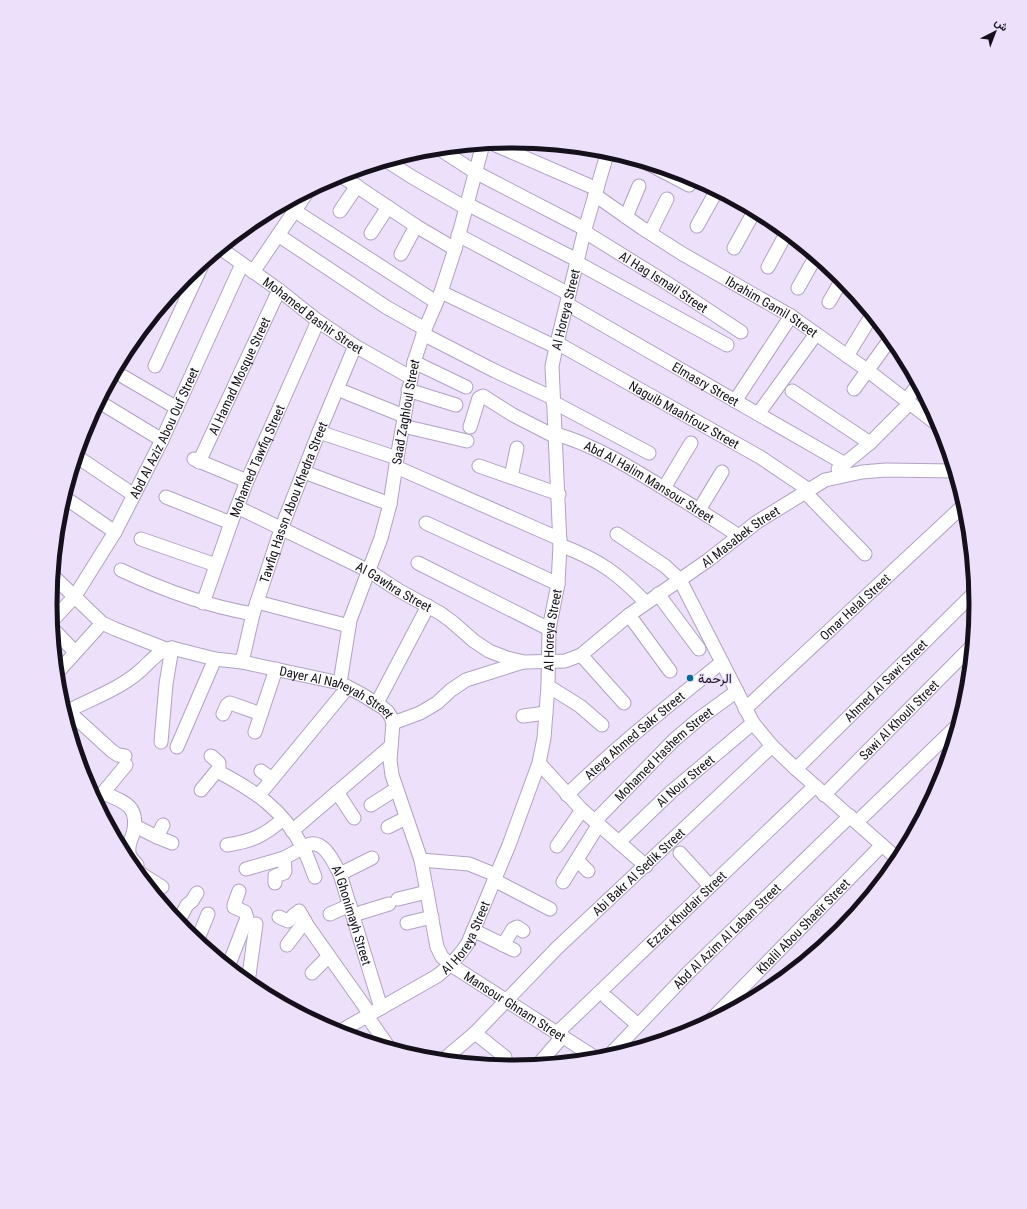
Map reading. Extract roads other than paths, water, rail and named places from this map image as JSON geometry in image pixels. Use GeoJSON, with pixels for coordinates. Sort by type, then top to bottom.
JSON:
{"type":"FeatureCollection","features":[{"type":"Feature","properties":{"kind":"street","name":"Ibrahim Gamil Street"},"geometry":{"type":"LineString","coordinates":[[503,148],[596,192],[626,217],[681,253],[791,316],[867,370],[930,419]]}},
{"type":"Feature","properties":{"kind":"street","name":"Saad Zaghloul Street"},"geometry":{"type":"LineString","coordinates":[[344,685],[349,626],[357,600],[381,538],[390,504],[410,377],[424,332],[455,249],[482,149]]}},
{"type":"Feature","properties":{"kind":"street","name":"Al Hag Ismail Street"},"geometry":{"type":"LineString","coordinates":[[446,153],[475,172],[585,230],[741,332]]}},
{"type":"Feature","properties":{"kind":"street","name":"Al Horeya Street"},"geometry":{"type":"LineString","coordinates":[[345,1028],[437,976],[451,966],[460,955],[468,943],[509,845],[539,763],[544,738],[546,713],[549,629],[558,584],[560,542],[552,366],[585,230],[606,158]]}},
{"type":"Feature","properties":{"kind":"street"},"geometry":{"type":"LineString","coordinates":[[393,165],[412,177],[466,206],[577,261],[727,345]]}},
{"type":"Feature","properties":{"kind":"street"},"geometry":{"type":"LineString","coordinates":[[677,179],[689,185]]}},
{"type":"Feature","properties":{"kind":"street"},"geometry":{"type":"LineString","coordinates":[[347,180],[416,226],[455,249]]}},
{"type":"Feature","properties":{"kind":"street"},"geometry":{"type":"LineString","coordinates":[[340,211],[357,186]]}},
{"type":"Feature","properties":{"kind":"street"},"geometry":{"type":"LineString","coordinates":[[626,217],[639,186]]}},
{"type":"Feature","properties":{"kind":"street"},"geometry":{"type":"LineString","coordinates":[[697,226],[714,195]]}},
{"type":"Feature","properties":{"kind":"street"},"geometry":{"type":"LineString","coordinates":[[650,233],[667,199]]}},
{"type":"Feature","properties":{"kind":"street"},"geometry":{"type":"LineString","coordinates":[[253,272],[301,201]]}},
{"type":"Feature","properties":{"kind":"street"},"geometry":{"type":"LineString","coordinates":[[371,233],[388,207]]}},
{"type":"Feature","properties":{"kind":"street","name":"Naguib Maahfouz Street"},"geometry":{"type":"LineString","coordinates":[[294,211],[438,297],[556,345],[760,457],[807,491],[865,554]]}},
{"type":"Feature","properties":{"kind":"street"},"geometry":{"type":"LineString","coordinates":[[734,248],[751,215]]}},
{"type":"Feature","properties":{"kind":"street"},"geometry":{"type":"LineString","coordinates":[[401,254],[416,226]]}},
{"type":"Feature","properties":{"kind":"street"},"geometry":{"type":"LineString","coordinates":[[278,236],[424,332],[495,371],[553,400],[649,453]]}},
{"type":"Feature","properties":{"kind":"street","name":"Elmasry Street"},"geometry":{"type":"LineString","coordinates":[[458,236],[568,299],[735,401],[845,464]]}},
{"type":"Feature","properties":{"kind":"street"},"geometry":{"type":"LineString","coordinates":[[768,267],[784,237]]}},
{"type":"Feature","properties":{"kind":"street","name":"Mohamed Bashir Street"},"geometry":{"type":"LineString","coordinates":[[225,251],[279,290],[318,321],[355,346],[410,377]]}},
{"type":"Feature","properties":{"kind":"street"},"geometry":{"type":"LineString","coordinates":[[798,288],[813,261]]}},
{"type":"Feature","properties":{"kind":"street","name":"Abd Al Aziz Abou Ouf Street"},"geometry":{"type":"LineString","coordinates":[[57,615],[75,596],[115,532],[162,440],[242,264]]}},
{"type":"Feature","properties":{"kind":"street"},"geometry":{"type":"LineString","coordinates":[[155,366],[197,277]]}},
{"type":"Feature","properties":{"kind":"street"},"geometry":{"type":"LineString","coordinates":[[829,302],[839,285]]}},
{"type":"Feature","properties":{"kind":"street","name":"Al Hamad Mosque Street"},"geometry":{"type":"LineString","coordinates":[[247,482],[197,460],[279,290]]}},
{"type":"Feature","properties":{"kind":"street"},"geometry":{"type":"LineString","coordinates":[[735,401],[791,316]]}},
{"type":"Feature","properties":{"kind":"street"},"geometry":{"type":"LineString","coordinates":[[848,356],[870,319]]}},
{"type":"Feature","properties":{"kind":"street","name":"Mohamed Tawfiq Street"},"geometry":{"type":"LineString","coordinates":[[203,603],[247,482],[318,321]]}},
{"type":"Feature","properties":{"kind":"street"},"geometry":{"type":"LineString","coordinates":[[758,414],[816,334]]}},
{"type":"Feature","properties":{"kind":"street"},"geometry":{"type":"LineString","coordinates":[[854,389],[887,343]]}},
{"type":"Feature","properties":{"kind":"street","name":"Tawfiq Hassn Abou Khedra Street"},"geometry":{"type":"LineString","coordinates":[[242,662],[255,608],[282,529],[319,432],[355,346]]}},
{"type":"Feature","properties":{"kind":"street"},"geometry":{"type":"LineString","coordinates":[[414,362],[466,387]]}},
{"type":"Feature","properties":{"kind":"street"},"geometry":{"type":"LineString","coordinates":[[124,377],[177,408]]}},
{"type":"Feature","properties":{"kind":"street"},"geometry":{"type":"LineString","coordinates":[[337,389],[404,421],[467,441]]}},
{"type":"Feature","properties":{"kind":"street"},"geometry":{"type":"LineString","coordinates":[[825,480],[870,443],[908,402],[916,389]]}},
{"type":"Feature","properties":{"kind":"street"},"geometry":{"type":"LineString","coordinates":[[408,390],[456,404]]}},
{"type":"Feature","properties":{"kind":"street"},"geometry":{"type":"LineString","coordinates":[[792,391],[870,443]]}},
{"type":"Feature","properties":{"kind":"street","name":"Abd Al Halim Mansour Street"},"geometry":{"type":"LineString","coordinates":[[470,427],[479,398],[483,396],[513,415],[556,435],[570,438],[621,462],[739,536]]}},
{"type":"Feature","properties":{"kind":"street"},"geometry":{"type":"LineString","coordinates":[[106,406],[162,440]]}},
{"type":"Feature","properties":{"kind":"street"},"geometry":{"type":"LineString","coordinates":[[319,432],[396,463],[585,554],[608,568],[628,584],[646,603]]}},
{"type":"Feature","properties":{"kind":"street"},"geometry":{"type":"LineString","coordinates":[[664,488],[691,443]]}},
{"type":"Feature","properties":{"kind":"street"},"geometry":{"type":"LineString","coordinates":[[511,477],[517,448]]}},
{"type":"Feature","properties":{"kind":"street"},"geometry":{"type":"LineString","coordinates":[[81,459],[134,495]]}},
{"type":"Feature","properties":{"kind":"street"},"geometry":{"type":"LineString","coordinates":[[480,466],[559,494]]}},
{"type":"Feature","properties":{"kind":"street","name":"Al Masabek Street"},"geometry":{"type":"LineString","coordinates":[[548,662],[565,662],[581,655],[629,615],[680,580],[757,522],[825,480],[862,472],[886,470],[950,471]]}},
{"type":"Feature","properties":{"kind":"street"},"geometry":{"type":"LineString","coordinates":[[304,472],[390,504]]}},
{"type":"Feature","properties":{"kind":"street"},"geometry":{"type":"LineString","coordinates":[[699,510],[722,472]]}},
{"type":"Feature","properties":{"kind":"street"},"geometry":{"type":"LineString","coordinates":[[166,497],[231,524]]}},
{"type":"Feature","properties":{"kind":"street"},"geometry":{"type":"LineString","coordinates":[[69,501],[115,532]]}},
{"type":"Feature","properties":{"kind":"street","name":"Al Gawhra Street"},"geometry":{"type":"LineString","coordinates":[[237,507],[369,571],[451,621],[474,641],[490,651],[507,658],[524,662],[548,662]]}},
{"type":"Feature","properties":{"kind":"street","name":"Omar Helal Street"},"geometry":{"type":"LineString","coordinates":[[745,709],[960,509]]}},
{"type":"Feature","properties":{"kind":"street"},"geometry":{"type":"LineString","coordinates":[[426,523],[558,584]]}},
{"type":"Feature","properties":{"kind":"street"},"geometry":{"type":"LineString","coordinates":[[617,534],[665,566],[680,580],[752,723],[772,746],[796,769],[894,856]]}},
{"type":"Feature","properties":{"kind":"street"},"geometry":{"type":"LineString","coordinates":[[141,539],[216,565]]}},
{"type":"Feature","properties":{"kind":"street"},"geometry":{"type":"LineString","coordinates":[[418,563],[549,629]]}},
{"type":"Feature","properties":{"kind":"street"},"geometry":{"type":"LineString","coordinates":[[121,570],[145,582],[203,603],[255,608],[349,626]]}},
{"type":"Feature","properties":{"kind":"street","name":"Dayer Al Naheyah Street"},"geometry":{"type":"LineString","coordinates":[[58,580],[102,623],[120,632],[169,649],[215,659],[242,662],[344,685],[387,710],[393,723],[390,760],[392,775],[421,860],[437,946],[442,957],[451,966]]}},
{"type":"Feature","properties":{"kind":"street"},"geometry":{"type":"LineString","coordinates":[[658,594],[698,649]]}},
{"type":"Feature","properties":{"kind":"street","name":"Ahmed Al Sawi Street"},"geometry":{"type":"LineString","coordinates":[[796,769],[970,597]]}},
{"type":"Feature","properties":{"kind":"street"},"geometry":{"type":"LineString","coordinates":[[377,703],[428,606]]}},
{"type":"Feature","properties":{"kind":"street"},"geometry":{"type":"LineString","coordinates":[[629,615],[670,671]]}},
{"type":"Feature","properties":{"kind":"street"},"geometry":{"type":"LineString","coordinates":[[62,668],[102,623]]}},
{"type":"Feature","properties":{"kind":"street"},"geometry":{"type":"LineString","coordinates":[[58,634],[75,652]]}},
{"type":"Feature","properties":{"kind":"street"},"geometry":{"type":"LineString","coordinates":[[70,710],[126,682],[141,670],[159,652],[169,649],[166,684],[157,727],[161,742]]}},
{"type":"Feature","properties":{"kind":"street","name":"Sawi Al Khouli Street"},"geometry":{"type":"LineString","coordinates":[[820,790],[967,651]]}},
{"type":"Feature","properties":{"kind":"street"},"geometry":{"type":"LineString","coordinates":[[581,655],[624,703]]}},
{"type":"Feature","properties":{"kind":"street"},"geometry":{"type":"LineString","coordinates":[[177,747],[215,659]]}},
{"type":"Feature","properties":{"kind":"street"},"geometry":{"type":"LineString","coordinates":[[393,723],[420,713],[437,704],[450,690],[466,680],[524,662]]}},
{"type":"Feature","properties":{"kind":"street","name":"Ateya Ahmed Sakr Street"},"geometry":{"type":"LineString","coordinates":[[567,795],[635,732],[722,662]]}},
{"type":"Feature","properties":{"kind":"street"},"geometry":{"type":"LineString","coordinates":[[255,732],[276,669]]}},
{"type":"Feature","properties":{"kind":"street"},"geometry":{"type":"LineString","coordinates":[[259,795],[344,685]]}},
{"type":"Feature","properties":{"kind":"street"},"geometry":{"type":"LineString","coordinates":[[548,686],[580,706],[602,725]]}},
{"type":"Feature","properties":{"kind":"street","name":"Mohamed Hashem Street"},"geometry":{"type":"LineString","coordinates":[[563,882],[597,823],[674,740],[700,718],[737,691]]}},
{"type":"Feature","properties":{"kind":"street"},"geometry":{"type":"LineString","coordinates":[[223,714],[227,705],[230,703],[261,714]]}},
{"type":"Feature","properties":{"kind":"street"},"geometry":{"type":"LineString","coordinates":[[523,716],[546,713]]}},
{"type":"Feature","properties":{"kind":"street"},"geometry":{"type":"LineString","coordinates":[[71,717],[112,751],[126,760],[100,797]]}},
{"type":"Feature","properties":{"kind":"street","name":"Al Nour Street"},"geometry":{"type":"LineString","coordinates":[[619,842],[671,792],[752,723]]}},
{"type":"Feature","properties":{"kind":"street","name":"Abd Al Azim Al Laban Street"},"geometry":{"type":"LineString","coordinates":[[615,1049],[687,974],[853,819],[952,730]]}},
{"type":"Feature","properties":{"kind":"street"},"geometry":{"type":"LineString","coordinates":[[292,831],[391,746]]}},
{"type":"Feature","properties":{"kind":"street","name":"Abi Bakr Al Sedik Street"},"geometry":{"type":"LineString","coordinates":[[448,1056],[475,1033],[557,948],[772,746]]}},
{"type":"Feature","properties":{"kind":"street"},"geometry":{"type":"LineString","coordinates":[[202,790],[219,768],[219,763],[212,756]]}},
{"type":"Feature","properties":{"kind":"street"},"geometry":{"type":"LineString","coordinates":[[539,763],[582,810],[646,866]]}},
{"type":"Feature","properties":{"kind":"street","name":"Al Ghonimayh Street"},"geometry":{"type":"LineString","coordinates":[[218,771],[259,795],[276,810],[303,848],[315,876]]}},
{"type":"Feature","properties":{"kind":"street"},"geometry":{"type":"LineString","coordinates":[[261,771],[272,780]]}},
{"type":"Feature","properties":{"kind":"street"},"geometry":{"type":"LineString","coordinates":[[370,805],[396,789]]}},
{"type":"Feature","properties":{"kind":"street","name":"Ezzat Khudair Street"},"geometry":{"type":"LineString","coordinates":[[541,1060],[560,1034],[710,886],[820,790]]}},
{"type":"Feature","properties":{"kind":"street"},"geometry":{"type":"LineString","coordinates":[[337,792],[354,818]]}},
{"type":"Feature","properties":{"kind":"street"},"geometry":{"type":"LineString","coordinates":[[101,800],[124,802],[130,807],[134,815],[135,826],[129,850]]}},
{"type":"Feature","properties":{"kind":"street"},"geometry":{"type":"LineString","coordinates":[[557,846],[582,810]]}},
{"type":"Feature","properties":{"kind":"street"},"geometry":{"type":"LineString","coordinates":[[388,827],[406,818]]}},
{"type":"Feature","properties":{"kind":"street"},"geometry":{"type":"LineString","coordinates":[[227,845],[247,842],[260,836],[272,829],[283,819]]}},
{"type":"Feature","properties":{"kind":"street"},"geometry":{"type":"LineString","coordinates":[[157,837],[164,825]]}},
{"type":"Feature","properties":{"kind":"street"},"geometry":{"type":"LineString","coordinates":[[135,826],[172,843]]}},
{"type":"Feature","properties":{"kind":"street","name":"Al Ghonimayh Street"},"geometry":{"type":"LineString","coordinates":[[303,848],[310,844],[319,844],[334,862],[340,874],[352,910],[373,1013]]}},
{"type":"Feature","properties":{"kind":"street","name":"Khalil Abou Shaeir Street"},"geometry":{"type":"LineString","coordinates":[[719,1012],[882,845]]}},
{"type":"Feature","properties":{"kind":"street"},"geometry":{"type":"LineString","coordinates":[[246,869],[284,858],[303,848]]}},
{"type":"Feature","properties":{"kind":"street"},"geometry":{"type":"LineString","coordinates":[[680,853],[710,886]]}},
{"type":"Feature","properties":{"kind":"street"},"geometry":{"type":"LineString","coordinates":[[275,883],[276,876],[284,873],[285,871],[284,858]]}},
{"type":"Feature","properties":{"kind":"street"},"geometry":{"type":"LineString","coordinates":[[340,874],[372,858]]}},
{"type":"Feature","properties":{"kind":"street"},"geometry":{"type":"LineString","coordinates":[[421,860],[469,864],[488,871],[495,877],[550,909]]}},
{"type":"Feature","properties":{"kind":"street"},"geometry":{"type":"LineString","coordinates":[[577,860],[588,870]]}},
{"type":"Feature","properties":{"kind":"street"},"geometry":{"type":"LineString","coordinates":[[149,879],[162,887]]}},
{"type":"Feature","properties":{"kind":"street"},"geometry":{"type":"LineString","coordinates":[[230,962],[247,918],[246,912],[234,907],[239,891]]}},
{"type":"Feature","properties":{"kind":"street"},"geometry":{"type":"LineString","coordinates":[[330,914],[394,902],[427,892]]}},
{"type":"Feature","properties":{"kind":"street"},"geometry":{"type":"LineString","coordinates":[[180,916],[197,893]]}},
{"type":"Feature","properties":{"kind":"street"},"geometry":{"type":"LineString","coordinates":[[199,935],[208,914]]}},
{"type":"Feature","properties":{"kind":"street"},"geometry":{"type":"LineString","coordinates":[[279,917],[288,921],[295,914],[302,916],[329,956],[373,1013],[385,1042]]}},
{"type":"Feature","properties":{"kind":"street"},"geometry":{"type":"LineString","coordinates":[[287,945],[302,916]]}},
{"type":"Feature","properties":{"kind":"street"},"geometry":{"type":"LineString","coordinates":[[407,923],[432,918]]}},
{"type":"Feature","properties":{"kind":"street"},"geometry":{"type":"LineString","coordinates":[[249,976],[256,924]]}},
{"type":"Feature","properties":{"kind":"street"},"geometry":{"type":"LineString","coordinates":[[473,930],[508,947],[513,929],[518,928],[523,931]]}},
{"type":"Feature","properties":{"kind":"street"},"geometry":{"type":"LineString","coordinates":[[312,973],[329,956]]}},
{"type":"Feature","properties":{"kind":"street","name":"Mansour Ghnam Street"},"geometry":{"type":"LineString","coordinates":[[451,966],[507,1000],[590,1054]]}},
{"type":"Feature","properties":{"kind":"street"},"geometry":{"type":"LineString","coordinates":[[608,998],[638,1025]]}},
{"type":"Feature","properties":{"kind":"street"},"geometry":{"type":"LineString","coordinates":[[475,1033],[505,1057]]}},
{"type":"Feature","properties":{"kind":"place","name":"الرحمة"},"geometry":{"type":"Point","coordinates":[690,678]}}]}
